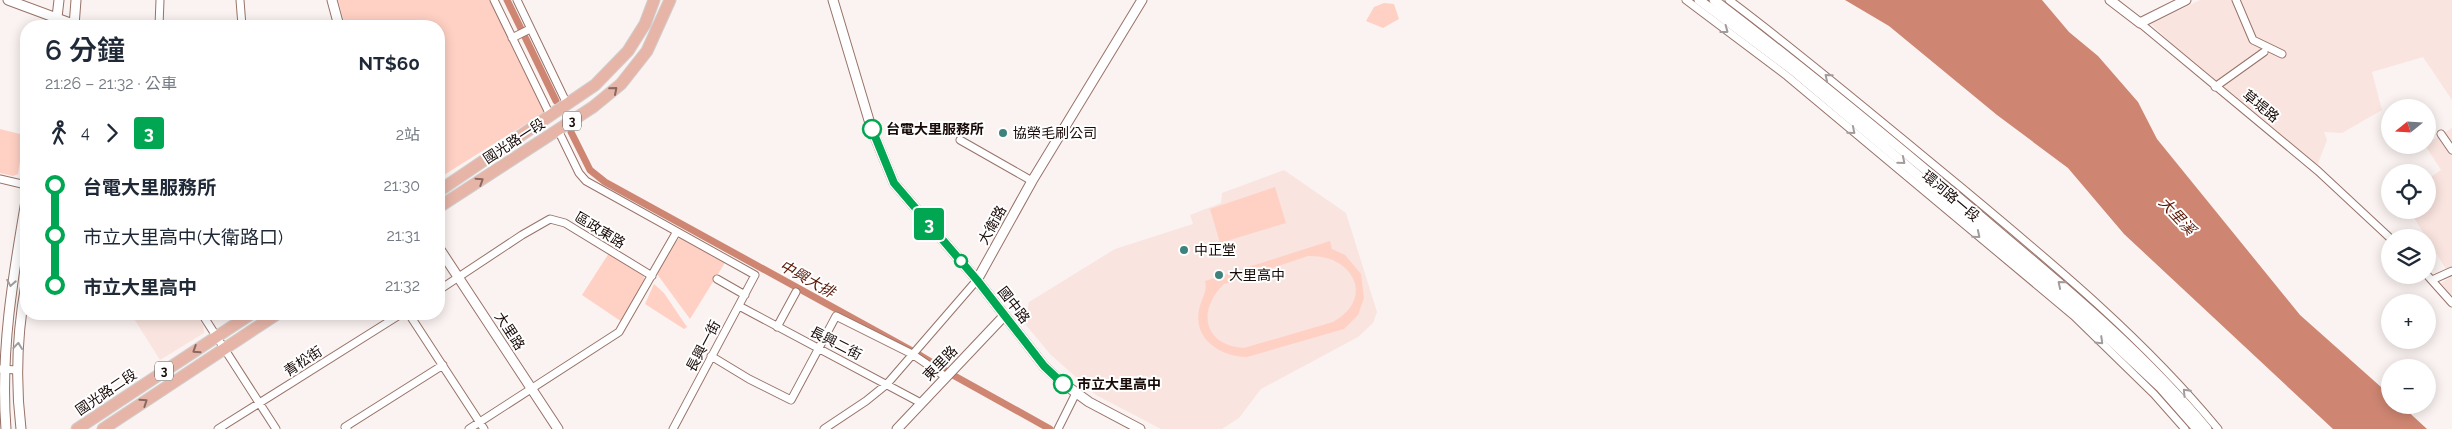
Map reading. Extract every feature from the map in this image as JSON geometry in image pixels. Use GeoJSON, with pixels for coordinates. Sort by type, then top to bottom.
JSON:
{"type":"FeatureCollection","features":[{"type":"Feature","properties":{"kind":"main road","name":"國光路一段"},"geometry":{"type":"LineString","coordinates":[[445,187],[595,85],[619,63],[645,24],[654,0]]}},
{"type":"Feature","properties":{"kind":"main road","name":"國光路一段"},"geometry":{"type":"LineString","coordinates":[[445,203],[599,102],[629,76],[657,34],[670,0]]}},
{"type":"Feature","properties":{"kind":"main road","name":"國光路二段"},"geometry":{"type":"LineString","coordinates":[[77,429],[242,320]]}},
{"type":"Feature","properties":{"kind":"main road","name":"3"},"geometry":{"type":"LineString","coordinates":[[104,429],[268,320]]}},
{"type":"Feature","properties":{"kind":"street"},"geometry":{"type":"LineString","coordinates":[[8,0],[50,20]]}},
{"type":"Feature","properties":{"kind":"street"},"geometry":{"type":"LineString","coordinates":[[56,20],[58,0]]}},
{"type":"Feature","properties":{"kind":"street"},"geometry":{"type":"LineString","coordinates":[[75,20],[76,0]]}},
{"type":"Feature","properties":{"kind":"street"},"geometry":{"type":"LineString","coordinates":[[160,0],[160,20]]}},
{"type":"Feature","properties":{"kind":"street"},"geometry":{"type":"LineString","coordinates":[[240,0],[242,20]]}},
{"type":"Feature","properties":{"kind":"street"},"geometry":{"type":"LineString","coordinates":[[332,0],[337,20]]}},
{"type":"Feature","properties":{"kind":"street"},"geometry":{"type":"LineString","coordinates":[[494,0],[550,115]]}},
{"type":"Feature","properties":{"kind":"street"},"geometry":{"type":"LineString","coordinates":[[517,0],[567,104]]}},
{"type":"Feature","properties":{"kind":"street","name":"國中路"},"geometry":{"type":"LineString","coordinates":[[833,0],[871,127],[890,178],[977,280],[1044,366],[1089,402],[1140,429]]}},
{"type":"Feature","properties":{"kind":"street","name":"大衛路"},"geometry":{"type":"LineString","coordinates":[[824,429],[866,401],[887,384],[977,280],[1032,181],[1142,0]]}},
{"type":"Feature","properties":{"kind":"street","name":"環河路一段"},"geometry":{"type":"LineString","coordinates":[[1686,0],[1787,76],[2074,316],[2154,394],[2185,429]]}},
{"type":"Feature","properties":{"kind":"street","name":"環河路一段"},"geometry":{"type":"LineString","coordinates":[[1699,0],[1795,72],[2079,311],[2161,388],[2197,429]]}},
{"type":"Feature","properties":{"kind":"street","name":"環河路一段"},"geometry":{"type":"LineString","coordinates":[[1714,0],[1835,93],[2086,304],[2143,359],[2207,429]]}},
{"type":"Feature","properties":{"kind":"street","name":"環河路一段"},"geometry":{"type":"LineString","coordinates":[[1729,0],[1848,94],[2058,268],[2136,341],[2198,405],[2218,429]]}},
{"type":"Feature","properties":{"kind":"street","name":"草堤路"},"geometry":{"type":"LineString","coordinates":[[2110,0],[2318,170],[2381,230]]}},
{"type":"Feature","properties":{"kind":"street"},"geometry":{"type":"LineString","coordinates":[[2140,24],[2186,0]]}},
{"type":"Feature","properties":{"kind":"street"},"geometry":{"type":"LineString","coordinates":[[2236,0],[2253,40],[2282,54]]}},
{"type":"Feature","properties":{"kind":"street"},"geometry":{"type":"LineString","coordinates":[[512,38],[530,29]]}},
{"type":"Feature","properties":{"kind":"street"},"geometry":{"type":"LineString","coordinates":[[2215,87],[2264,52]]}},
{"type":"Feature","properties":{"kind":"street"},"geometry":{"type":"LineString","coordinates":[[469,429],[482,426],[530,388],[619,332],[676,233],[586,181],[579,173],[558,130]]}},
{"type":"Feature","properties":{"kind":"street"},"geometry":{"type":"LineString","coordinates":[[2441,134],[2452,150]]}},
{"type":"Feature","properties":{"kind":"street"},"geometry":{"type":"LineString","coordinates":[[960,140],[1032,181]]}},
{"type":"Feature","properties":{"kind":"street"},"geometry":{"type":"LineString","coordinates":[[0,180],[20,184]]}},
{"type":"Feature","properties":{"kind":"street","name":"區政東路"},"geometry":{"type":"LineString","coordinates":[[458,277],[546,220],[554,219],[589,237],[652,276]]}},
{"type":"Feature","properties":{"kind":"street","name":"長興一街"},"geometry":{"type":"LineString","coordinates":[[673,429],[755,275],[676,233]]}},
{"type":"Feature","properties":{"kind":"street"},"geometry":{"type":"LineString","coordinates":[[6,429],[0,369],[9,297],[20,235]]}},
{"type":"Feature","properties":{"kind":"street","name":"大里路"},"geometry":{"type":"LineString","coordinates":[[445,257],[558,429]]}},
{"type":"Feature","properties":{"kind":"street"},"geometry":{"type":"LineString","coordinates":[[2436,275],[2452,271]]}},
{"type":"Feature","properties":{"kind":"street"},"geometry":{"type":"LineString","coordinates":[[445,286],[458,277]]}},
{"type":"Feature","properties":{"kind":"street"},"geometry":{"type":"LineString","coordinates":[[717,279],[745,295]]}},
{"type":"Feature","properties":{"kind":"street"},"geometry":{"type":"LineString","coordinates":[[2436,284],[2452,303]]}},
{"type":"Feature","properties":{"kind":"street"},"geometry":{"type":"LineString","coordinates":[[777,327],[796,292]]}},
{"type":"Feature","properties":{"kind":"street","name":"長興二街"},"geometry":{"type":"LineString","coordinates":[[739,306],[922,403]]}},
{"type":"Feature","properties":{"kind":"street"},"geometry":{"type":"LineString","coordinates":[[711,356],[757,384],[791,400],[836,316],[948,374]]}},
{"type":"Feature","properties":{"kind":"street","name":"東里路"},"geometry":{"type":"LineString","coordinates":[[897,429],[1004,316]]}},
{"type":"Feature","properties":{"kind":"street"},"geometry":{"type":"LineString","coordinates":[[21,429],[17,370],[22,320]]}},
{"type":"Feature","properties":{"kind":"street"},"geometry":{"type":"LineString","coordinates":[[206,320],[276,429]]}},
{"type":"Feature","properties":{"kind":"street","name":"青松街"},"geometry":{"type":"LineString","coordinates":[[218,429],[391,320]]}},
{"type":"Feature","properties":{"kind":"street"},"geometry":{"type":"LineString","coordinates":[[414,320],[482,426]]}},
{"type":"Feature","properties":{"kind":"street"},"geometry":{"type":"LineString","coordinates":[[346,428],[443,365]]}},
{"type":"Feature","properties":{"kind":"street"},"geometry":{"type":"LineString","coordinates":[[0,369],[17,370]]}},
{"type":"Feature","properties":{"kind":"street"},"geometry":{"type":"LineString","coordinates":[[1058,429],[1076,393]]}},
{"type":"Feature","properties":{"kind":"shaded area"},"geometry":{"type":"Polygon","coordinates":[[[338,0],[490,0],[545,112],[445,174],[445,20],[343,20],[338,0]]]}},
{"type":"Feature","properties":{"kind":"shaded area"},"geometry":{"type":"Polygon","coordinates":[[[2200,0],[2452,0],[2452,100],[2423,57],[2372,72],[2381,111],[2342,133],[2324,132],[2327,140],[2317,166],[2215,84],[2151,24],[2200,0]]]}},
{"type":"Feature","properties":{"kind":"shaded area"},"geometry":{"type":"Polygon","coordinates":[[[1384,3],[1394,4],[1399,19],[1383,28],[1366,21],[1374,7],[1384,3]]]}},
{"type":"Feature","properties":{"kind":"shaded area"},"geometry":{"type":"Polygon","coordinates":[[[2452,128],[2452,297],[2441,283],[2451,277],[2436,253],[2436,229],[2421,229],[2415,219],[2436,219],[2436,173],[2441,170],[2431,154],[2436,154],[2436,138],[2452,128]]]}},
{"type":"Feature","properties":{"kind":"shaded area"},"geometry":{"type":"Polygon","coordinates":[[[0,129],[20,134],[20,161],[18,174],[13,176],[0,173],[0,129]]]}},
{"type":"Feature","properties":{"kind":"shaded area","name":"大里高中"},"geometry":{"type":"Polygon","coordinates":[[[1284,170],[1346,213],[1377,312],[1373,323],[1358,337],[1261,389],[1239,418],[1222,429],[1161,429],[1096,395],[1051,355],[1025,324],[1029,302],[1115,249],[1193,224],[1190,215],[1221,203],[1222,193],[1284,170]]]}},
{"type":"Feature","properties":{"kind":"shaded area"},"geometry":{"type":"Polygon","coordinates":[[[1275,187],[1286,223],[1220,243],[1210,209],[1275,187]]]}},
{"type":"Feature","properties":{"kind":"shaded area"},"geometry":{"type":"Polygon","coordinates":[[[681,237],[726,261],[690,319],[657,274],[673,244],[681,237]]]}},
{"type":"Feature","properties":{"kind":"shaded area"},"geometry":{"type":"Polygon","coordinates":[[[1330,241],[1332,249],[1345,255],[1361,274],[1364,298],[1358,315],[1344,329],[1247,357],[1237,356],[1219,350],[1205,338],[1200,330],[1199,310],[1205,292],[1205,281],[1330,241]],[[1308,256],[1224,284],[1215,294],[1210,305],[1208,325],[1213,333],[1220,340],[1230,345],[1244,348],[1333,322],[1346,312],[1354,301],[1356,290],[1354,279],[1347,270],[1337,262],[1324,257],[1308,256]]]}},
{"type":"Feature","properties":{"kind":"shaded area"},"geometry":{"type":"Polygon","coordinates":[[[609,253],[642,273],[645,280],[622,322],[582,295],[609,253]]]}},
{"type":"Feature","properties":{"kind":"shaded area"},"geometry":{"type":"Polygon","coordinates":[[[654,284],[664,293],[687,327],[684,329],[645,304],[654,284]]]}},
{"type":"Feature","properties":{"kind":"shaded area"},"geometry":{"type":"Polygon","coordinates":[[[135,320],[200,320],[204,333],[160,360],[135,320]]]}},
{"type":"Feature","properties":{"kind":"water","name":"大里溪"},"geometry":{"type":"Polygon","coordinates":[[[1845,0],[2042,0],[2069,32],[2098,56],[2138,102],[2157,139],[2300,315],[2381,387],[2381,414],[2411,414],[2427,429],[2333,429],[2124,234],[2068,168],[1997,115],[1889,26],[1845,0]]]}},
{"type":"Feature","properties":{"kind":"waterway","name":"中興大排"},"geometry":{"type":"LineString","coordinates":[[507,0],[556,101]]}},
{"type":"Feature","properties":{"kind":"waterway","name":"中興大排"},"geometry":{"type":"LineString","coordinates":[[571,132],[590,170],[605,182],[1050,429]]}},
{"type":"Feature","properties":{"kind":"bus line","name":"3"},"geometry":{"type":"LineString","coordinates":[[872,129],[890,178],[977,280],[1044,366],[1063,384]]}},
{"type":"Feature","properties":{"kind":"place","name":"台電大里服務所"},"geometry":{"type":"Point","coordinates":[872,129]}},
{"type":"Feature","properties":{"kind":"place","name":"協榮毛刷公司"},"geometry":{"type":"Point","coordinates":[1003,133]}},
{"type":"Feature","properties":{"kind":"place","name":"中正堂"},"geometry":{"type":"Point","coordinates":[1184,250]}},
{"type":"Feature","properties":{"kind":"place","name":"大里高中"},"geometry":{"type":"Point","coordinates":[1219,275]}},
{"type":"Feature","properties":{"kind":"place","name":"市立大里高中"},"geometry":{"type":"Point","coordinates":[1063,384]}}]}
